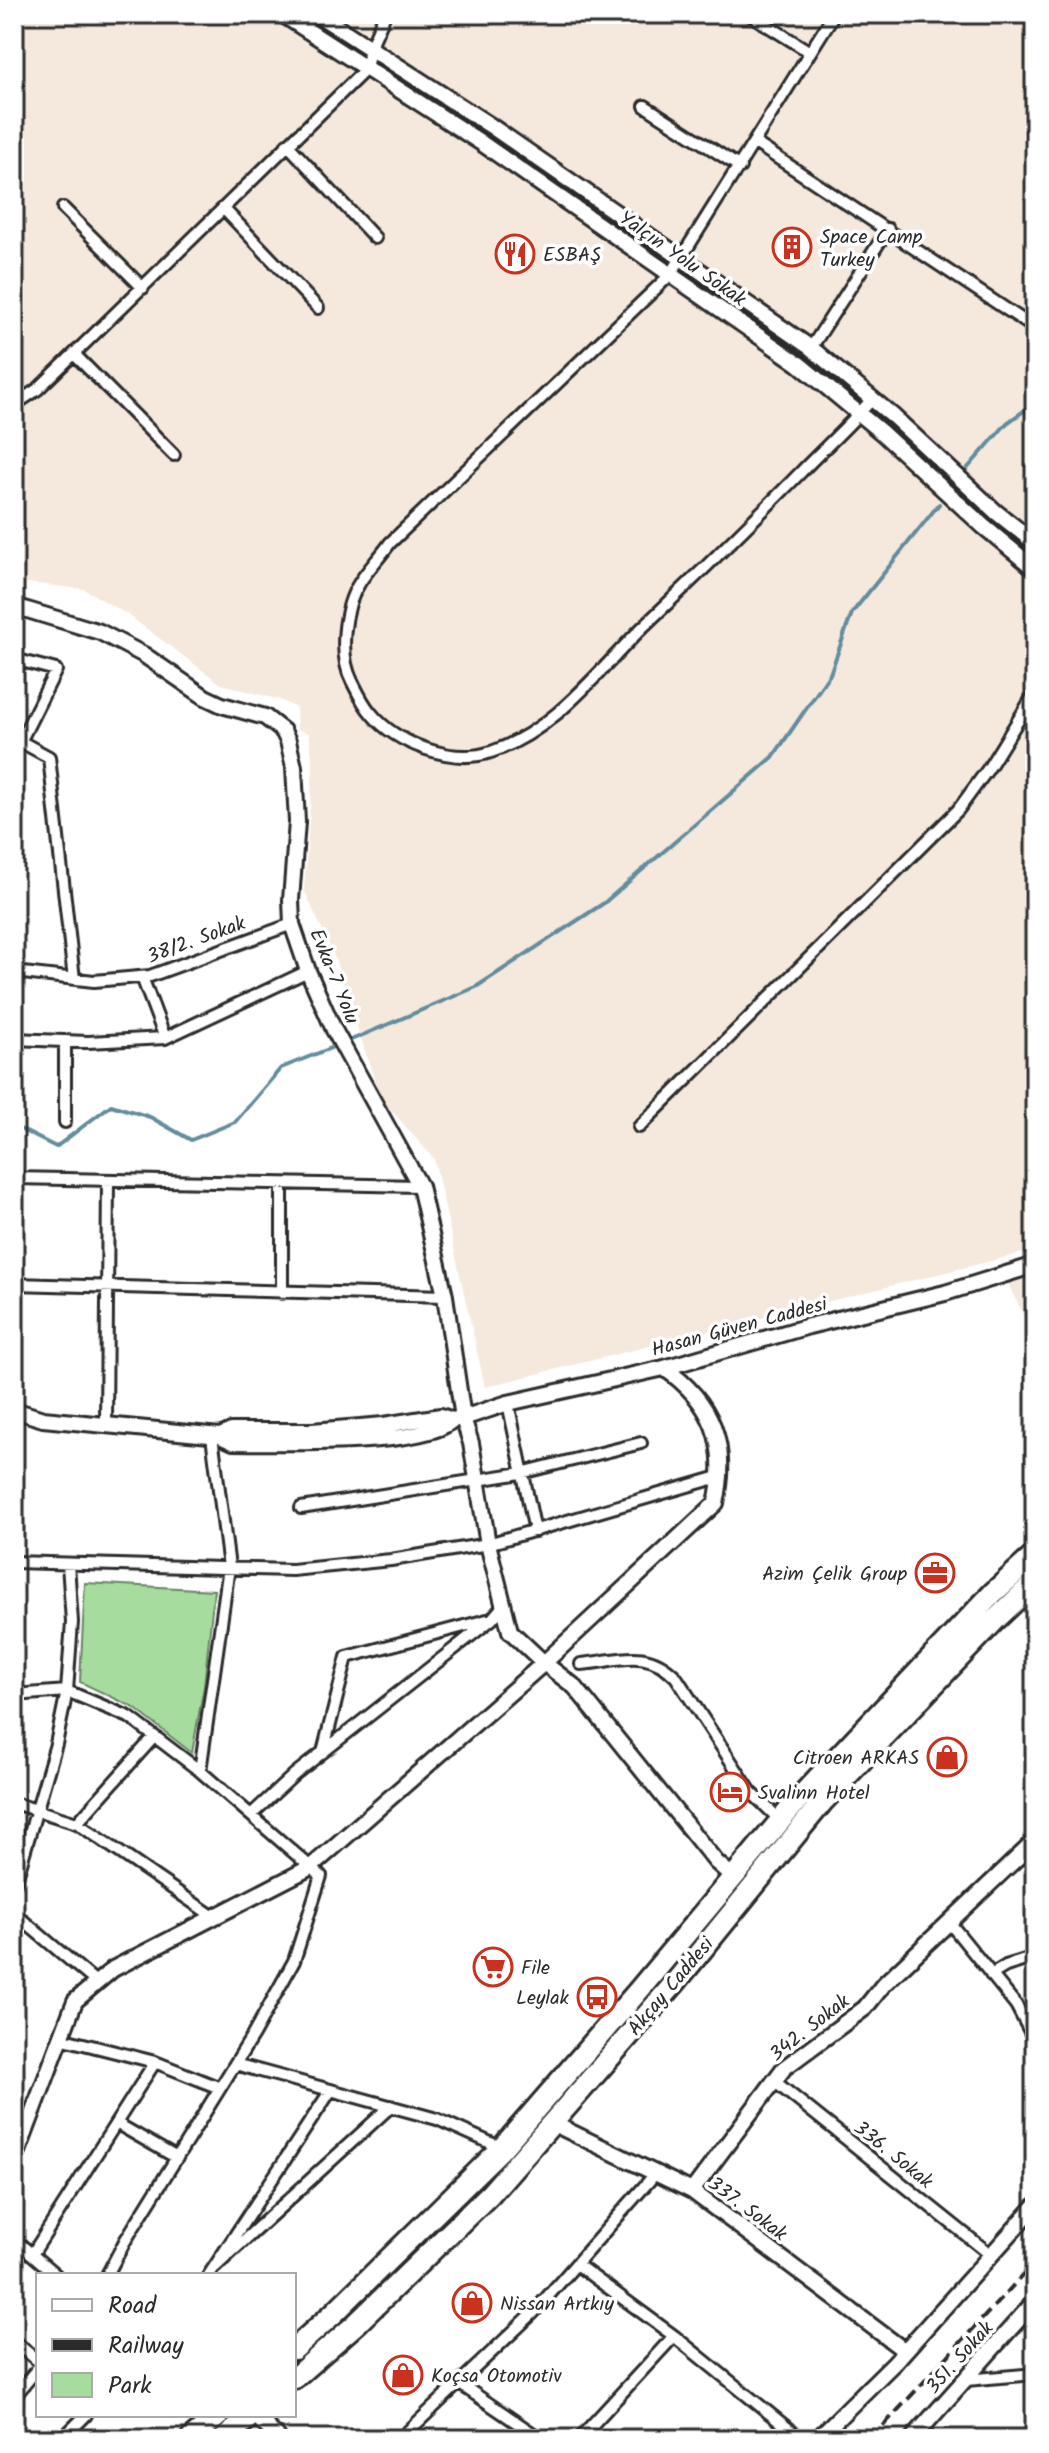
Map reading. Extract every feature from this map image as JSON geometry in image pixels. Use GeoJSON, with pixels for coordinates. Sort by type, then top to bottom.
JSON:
{"type":"FeatureCollection","features":[{"type":"Feature","properties":{"kind":"highway"},"geometry":{"type":"LineString","coordinates":[[1000,1601],[1014,1561],[1035,1541]]}},
{"type":"Feature","properties":{"kind":"highway","name":"Akçay Caddesi"},"geometry":{"type":"LineString","coordinates":[[296,2376],[356,2324],[490,2194],[674,1984],[823,1801],[1000,1601],[1035,1555]]}},
{"type":"Feature","properties":{"kind":"highway","name":"Akçay Caddesi"},"geometry":{"type":"LineString","coordinates":[[296,2347],[502,2148],[780,1820],[1000,1601],[1035,1582]]}},
{"type":"Feature","properties":{"kind":"highway"},"geometry":{"type":"LineString","coordinates":[[1000,1601],[1035,1591]]}},
{"type":"Feature","properties":{"kind":"highway"},"geometry":{"type":"LineString","coordinates":[[191,2439],[217,2417]]}},
{"type":"Feature","properties":{"kind":"highway"},"geometry":{"type":"LineString","coordinates":[[224,2439],[251,2417]]}},
{"type":"Feature","properties":{"kind":"street","name":"Yalçın Yolu Sokak"},"geometry":{"type":"LineString","coordinates":[[282,14],[480,142],[799,364],[1035,569]]}},
{"type":"Feature","properties":{"kind":"street","name":"Yalçın Yolu Sokak"},"geometry":{"type":"LineString","coordinates":[[317,14],[491,126],[811,348],[1035,543]]}},
{"type":"Feature","properties":{"kind":"street"},"geometry":{"type":"LineString","coordinates":[[14,405],[38,389],[366,69],[370,48],[385,14]]}},
{"type":"Feature","properties":{"kind":"street"},"geometry":{"type":"LineString","coordinates":[[749,14],[810,52]]}},
{"type":"Feature","properties":{"kind":"street"},"geometry":{"type":"LineString","coordinates":[[834,14],[671,274],[390,543],[359,583],[348,611],[345,649],[350,677],[371,714],[402,738],[426,750],[458,756],[488,753],[535,731],[724,550],[872,399]]}},
{"type":"Feature","properties":{"kind":"street"},"geometry":{"type":"LineString","coordinates":[[645,106],[740,167]]}},
{"type":"Feature","properties":{"kind":"street"},"geometry":{"type":"LineString","coordinates":[[755,143],[1033,327]]}},
{"type":"Feature","properties":{"kind":"street"},"geometry":{"type":"LineString","coordinates":[[287,144],[375,238]]}},
{"type":"Feature","properties":{"kind":"street"},"geometry":{"type":"LineString","coordinates":[[63,208],[143,288]]}},
{"type":"Feature","properties":{"kind":"street"},"geometry":{"type":"LineString","coordinates":[[223,208],[318,308]]}},
{"type":"Feature","properties":{"kind":"street"},"geometry":{"type":"LineString","coordinates":[[811,348],[888,229]]}},
{"type":"Feature","properties":{"kind":"street"},"geometry":{"type":"LineString","coordinates":[[74,354],[174,455]]}},
{"type":"Feature","properties":{"kind":"street","name":"Evka-7 Yolu"},"geometry":{"type":"LineString","coordinates":[[14,606],[100,632],[144,655],[205,697],[235,710],[265,717],[283,731],[294,767],[296,795],[292,924],[308,971],[334,1030],[420,1186],[445,1296],[458,1419],[471,1443],[488,1544],[510,1631],[544,1663]]}},
{"type":"Feature","properties":{"kind":"street"},"geometry":{"type":"LineString","coordinates":[[14,659],[56,670],[17,739],[49,757],[74,979]]}},
{"type":"Feature","properties":{"kind":"street"},"geometry":{"type":"LineString","coordinates":[[639,1127],[958,810],[988,769],[1035,693]]}},
{"type":"Feature","properties":{"kind":"street","name":"38/2. Sokak"},"geometry":{"type":"LineString","coordinates":[[14,972],[94,981],[150,976],[292,924]]}},
{"type":"Feature","properties":{"kind":"street"},"geometry":{"type":"LineString","coordinates":[[14,1039],[165,1038],[308,971]]}},
{"type":"Feature","properties":{"kind":"street"},"geometry":{"type":"LineString","coordinates":[[142,977],[165,1038]]}},
{"type":"Feature","properties":{"kind":"street"},"geometry":{"type":"LineString","coordinates":[[65,1041],[65,1122]]}},
{"type":"Feature","properties":{"kind":"street"},"geometry":{"type":"LineString","coordinates":[[14,1178],[420,1186]]}},
{"type":"Feature","properties":{"kind":"street"},"geometry":{"type":"LineString","coordinates":[[106,1425],[108,1180]]}},
{"type":"Feature","properties":{"kind":"street"},"geometry":{"type":"LineString","coordinates":[[282,1184],[282,1293]]}},
{"type":"Feature","properties":{"kind":"street","name":"Hasan Güven Caddesi"},"geometry":{"type":"LineString","coordinates":[[14,1421],[43,1419],[106,1425],[216,1436],[233,1442],[344,1441],[389,1437],[445,1428],[458,1419],[508,1403],[664,1368],[809,1326],[945,1293],[1035,1265]]}},
{"type":"Feature","properties":{"kind":"street"},"geometry":{"type":"LineString","coordinates":[[14,1284],[445,1296]]}},
{"type":"Feature","properties":{"kind":"street"},"geometry":{"type":"LineString","coordinates":[[14,2162],[75,2001],[113,1969],[311,1867],[544,1663],[716,1503],[722,1476],[719,1440],[707,1411],[684,1382],[664,1368]]}},
{"type":"Feature","properties":{"kind":"street"},"geometry":{"type":"LineString","coordinates":[[508,1403],[535,1531]]}},
{"type":"Feature","properties":{"kind":"street","name":"Hasan Güven Caddesi"},"geometry":{"type":"LineString","coordinates":[[14,1410],[43,1419]]}},
{"type":"Feature","properties":{"kind":"street"},"geometry":{"type":"LineString","coordinates":[[200,1771],[229,1567],[216,1436]]}},
{"type":"Feature","properties":{"kind":"street"},"geometry":{"type":"LineString","coordinates":[[301,1508],[521,1473],[641,1443]]}},
{"type":"Feature","properties":{"kind":"street"},"geometry":{"type":"LineString","coordinates":[[14,1562],[292,1570],[391,1560],[488,1544],[722,1476]]}},
{"type":"Feature","properties":{"kind":"street"},"geometry":{"type":"LineString","coordinates":[[14,1887],[38,1810],[67,1691],[72,1622],[68,1564]]}},
{"type":"Feature","properties":{"kind":"street"},"geometry":{"type":"LineString","coordinates":[[251,1815],[323,1752],[492,1619],[504,1605]]}},
{"type":"Feature","properties":{"kind":"street"},"geometry":{"type":"LineString","coordinates":[[323,1752],[347,1657],[492,1619]]}},
{"type":"Feature","properties":{"kind":"street"},"geometry":{"type":"LineString","coordinates":[[581,1664],[643,1656],[667,1668],[676,1677],[751,1792],[780,1820]]}},
{"type":"Feature","properties":{"kind":"street"},"geometry":{"type":"LineString","coordinates":[[544,1663],[575,1687],[716,1862],[732,1876]]}},
{"type":"Feature","properties":{"kind":"street"},"geometry":{"type":"LineString","coordinates":[[14,1695],[67,1691],[129,1717],[200,1771],[321,1876],[294,1961],[108,2273]]}},
{"type":"Feature","properties":{"kind":"street"},"geometry":{"type":"LineString","coordinates":[[77,1823],[154,1737]]}},
{"type":"Feature","properties":{"kind":"street"},"geometry":{"type":"LineString","coordinates":[[14,1803],[77,1823],[214,1917]]}},
{"type":"Feature","properties":{"kind":"street","name":"342. Sokak"},"geometry":{"type":"LineString","coordinates":[[692,2191],[784,2068],[865,2008],[884,1984],[1035,1841]]}},
{"type":"Feature","properties":{"kind":"street"},"geometry":{"type":"LineString","coordinates":[[14,1913],[97,1983]]}},
{"type":"Feature","properties":{"kind":"street"},"geometry":{"type":"LineString","coordinates":[[949,1922],[1016,2005],[1035,2041]]}},
{"type":"Feature","properties":{"kind":"street"},"geometry":{"type":"LineString","coordinates":[[991,1975],[1006,1966],[1035,1957]]}},
{"type":"Feature","properties":{"kind":"street"},"geometry":{"type":"LineString","coordinates":[[60,2038],[155,2062],[220,2088]]}},
{"type":"Feature","properties":{"kind":"street"},"geometry":{"type":"LineString","coordinates":[[33,2253],[155,2062]]}},
{"type":"Feature","properties":{"kind":"street"},"geometry":{"type":"LineString","coordinates":[[235,2064],[437,2119],[502,2148]]}},
{"type":"Feature","properties":{"kind":"street","name":"336. Sokak"},"geometry":{"type":"LineString","coordinates":[[774,2081],[991,2255]]}},
{"type":"Feature","properties":{"kind":"street"},"geometry":{"type":"LineString","coordinates":[[212,2271],[331,2090]]}},
{"type":"Feature","properties":{"kind":"street"},"geometry":{"type":"LineString","coordinates":[[212,2271],[391,2106]]}},
{"type":"Feature","properties":{"kind":"street"},"geometry":{"type":"LineString","coordinates":[[116,2123],[177,2158]]}},
{"type":"Feature","properties":{"kind":"street","name":"337. Sokak"},"geometry":{"type":"LineString","coordinates":[[552,2123],[692,2191],[905,2351]]}},
{"type":"Feature","properties":{"kind":"street"},"geometry":{"type":"LineString","coordinates":[[400,2439],[534,2312],[656,2173]]}},
{"type":"Feature","properties":{"kind":"street"},"geometry":{"type":"LineString","coordinates":[[817,2439],[905,2351],[1035,2206]]}},
{"type":"Feature","properties":{"kind":"street"},"geometry":{"type":"LineString","coordinates":[[14,2239],[54,2273]]}},
{"type":"Feature","properties":{"kind":"street"},"geometry":{"type":"LineString","coordinates":[[576,2264],[674,2336],[801,2439]]}},
{"type":"Feature","properties":{"kind":"street","name":"351. Sokak"},"geometry":{"type":"LineString","coordinates":[[912,2439],[1035,2301]]}},
{"type":"Feature","properties":{"kind":"street"},"geometry":{"type":"LineString","coordinates":[[579,2439],[674,2336]]}},
{"type":"Feature","properties":{"kind":"street"},"geometry":{"type":"LineString","coordinates":[[14,2341],[36,2359]]}},
{"type":"Feature","properties":{"kind":"street"},"geometry":{"type":"LineString","coordinates":[[14,2397],[36,2370]]}},
{"type":"Feature","properties":{"kind":"street"},"geometry":{"type":"LineString","coordinates":[[966,2380],[1035,2374]]}},
{"type":"Feature","properties":{"kind":"street"},"geometry":{"type":"LineString","coordinates":[[460,2384],[541,2439]]}},
{"type":"Feature","properties":{"kind":"street"},"geometry":{"type":"LineString","coordinates":[[62,2439],[84,2417]]}},
{"type":"Feature","properties":{"kind":"street"},"geometry":{"type":"LineString","coordinates":[[255,2417],[279,2439]]}},
{"type":"Feature","properties":{"kind":"street"},"geometry":{"type":"LineString","coordinates":[[14,2430],[23,2439]]}},
{"type":"Feature","properties":{"kind":"shaded area"},"geometry":{"type":"Polygon","coordinates":[[[14,14],[1035,14],[1035,1250],[485,1387],[434,1159],[380,1097],[333,953],[304,890],[313,767],[309,733],[297,729],[296,708],[280,700],[221,684],[128,615],[84,589],[26,583],[14,576],[14,14]]]}},
{"type":"Feature","properties":{"kind":"shaded area"},"geometry":{"type":"Polygon","coordinates":[[[1035,1275],[1035,1338],[1008,1284],[1035,1275]]]}},
{"type":"Feature","properties":{"kind":"green space"},"geometry":{"type":"Polygon","coordinates":[[[85,1583],[214,1590],[204,1686],[192,1753],[133,1707],[80,1682],[85,1583]]]}},
{"type":"Feature","properties":{"kind":"waterway"},"geometry":{"type":"LineString","coordinates":[[966,470],[1007,423],[1035,403]]}},
{"type":"Feature","properties":{"kind":"waterway"},"geometry":{"type":"LineString","coordinates":[[351,1040],[476,987],[604,903],[773,757],[830,674],[852,613],[939,504]]}},
{"type":"Feature","properties":{"kind":"waterway"},"geometry":{"type":"LineString","coordinates":[[14,1126],[56,1147],[111,1105],[150,1117],[191,1140],[235,1122],[281,1068],[331,1048]]}},
{"type":"Feature","properties":{"kind":"railway"},"geometry":{"type":"LineString","coordinates":[[871,2439],[1035,2262]]}},
{"type":"Feature","properties":{"kind":"place","name":"Space Camp Turkey"},"geometry":{"type":"Point","coordinates":[792,247]}},
{"type":"Feature","properties":{"kind":"place","name":"ESBAŞ"},"geometry":{"type":"Point","coordinates":[515,254]}},
{"type":"Feature","properties":{"kind":"place","name":"Azim Çelik Group"},"geometry":{"type":"Point","coordinates":[935,1573]}},
{"type":"Feature","properties":{"kind":"place","name":"Citroen ARKAS"},"geometry":{"type":"Point","coordinates":[947,1757]}},
{"type":"Feature","properties":{"kind":"place","name":"Svalinn Hotel"},"geometry":{"type":"Point","coordinates":[730,1792]}},
{"type":"Feature","properties":{"kind":"place","name":"File"},"geometry":{"type":"Point","coordinates":[493,1967]}},
{"type":"Feature","properties":{"kind":"place","name":"Leylak"},"geometry":{"type":"Point","coordinates":[597,1997]}},
{"type":"Feature","properties":{"kind":"place","name":"Nissan Artkıy"},"geometry":{"type":"Point","coordinates":[472,2303]}},
{"type":"Feature","properties":{"kind":"place","name":"Koçsa Otomotiv"},"geometry":{"type":"Point","coordinates":[403,2375]}}]}
